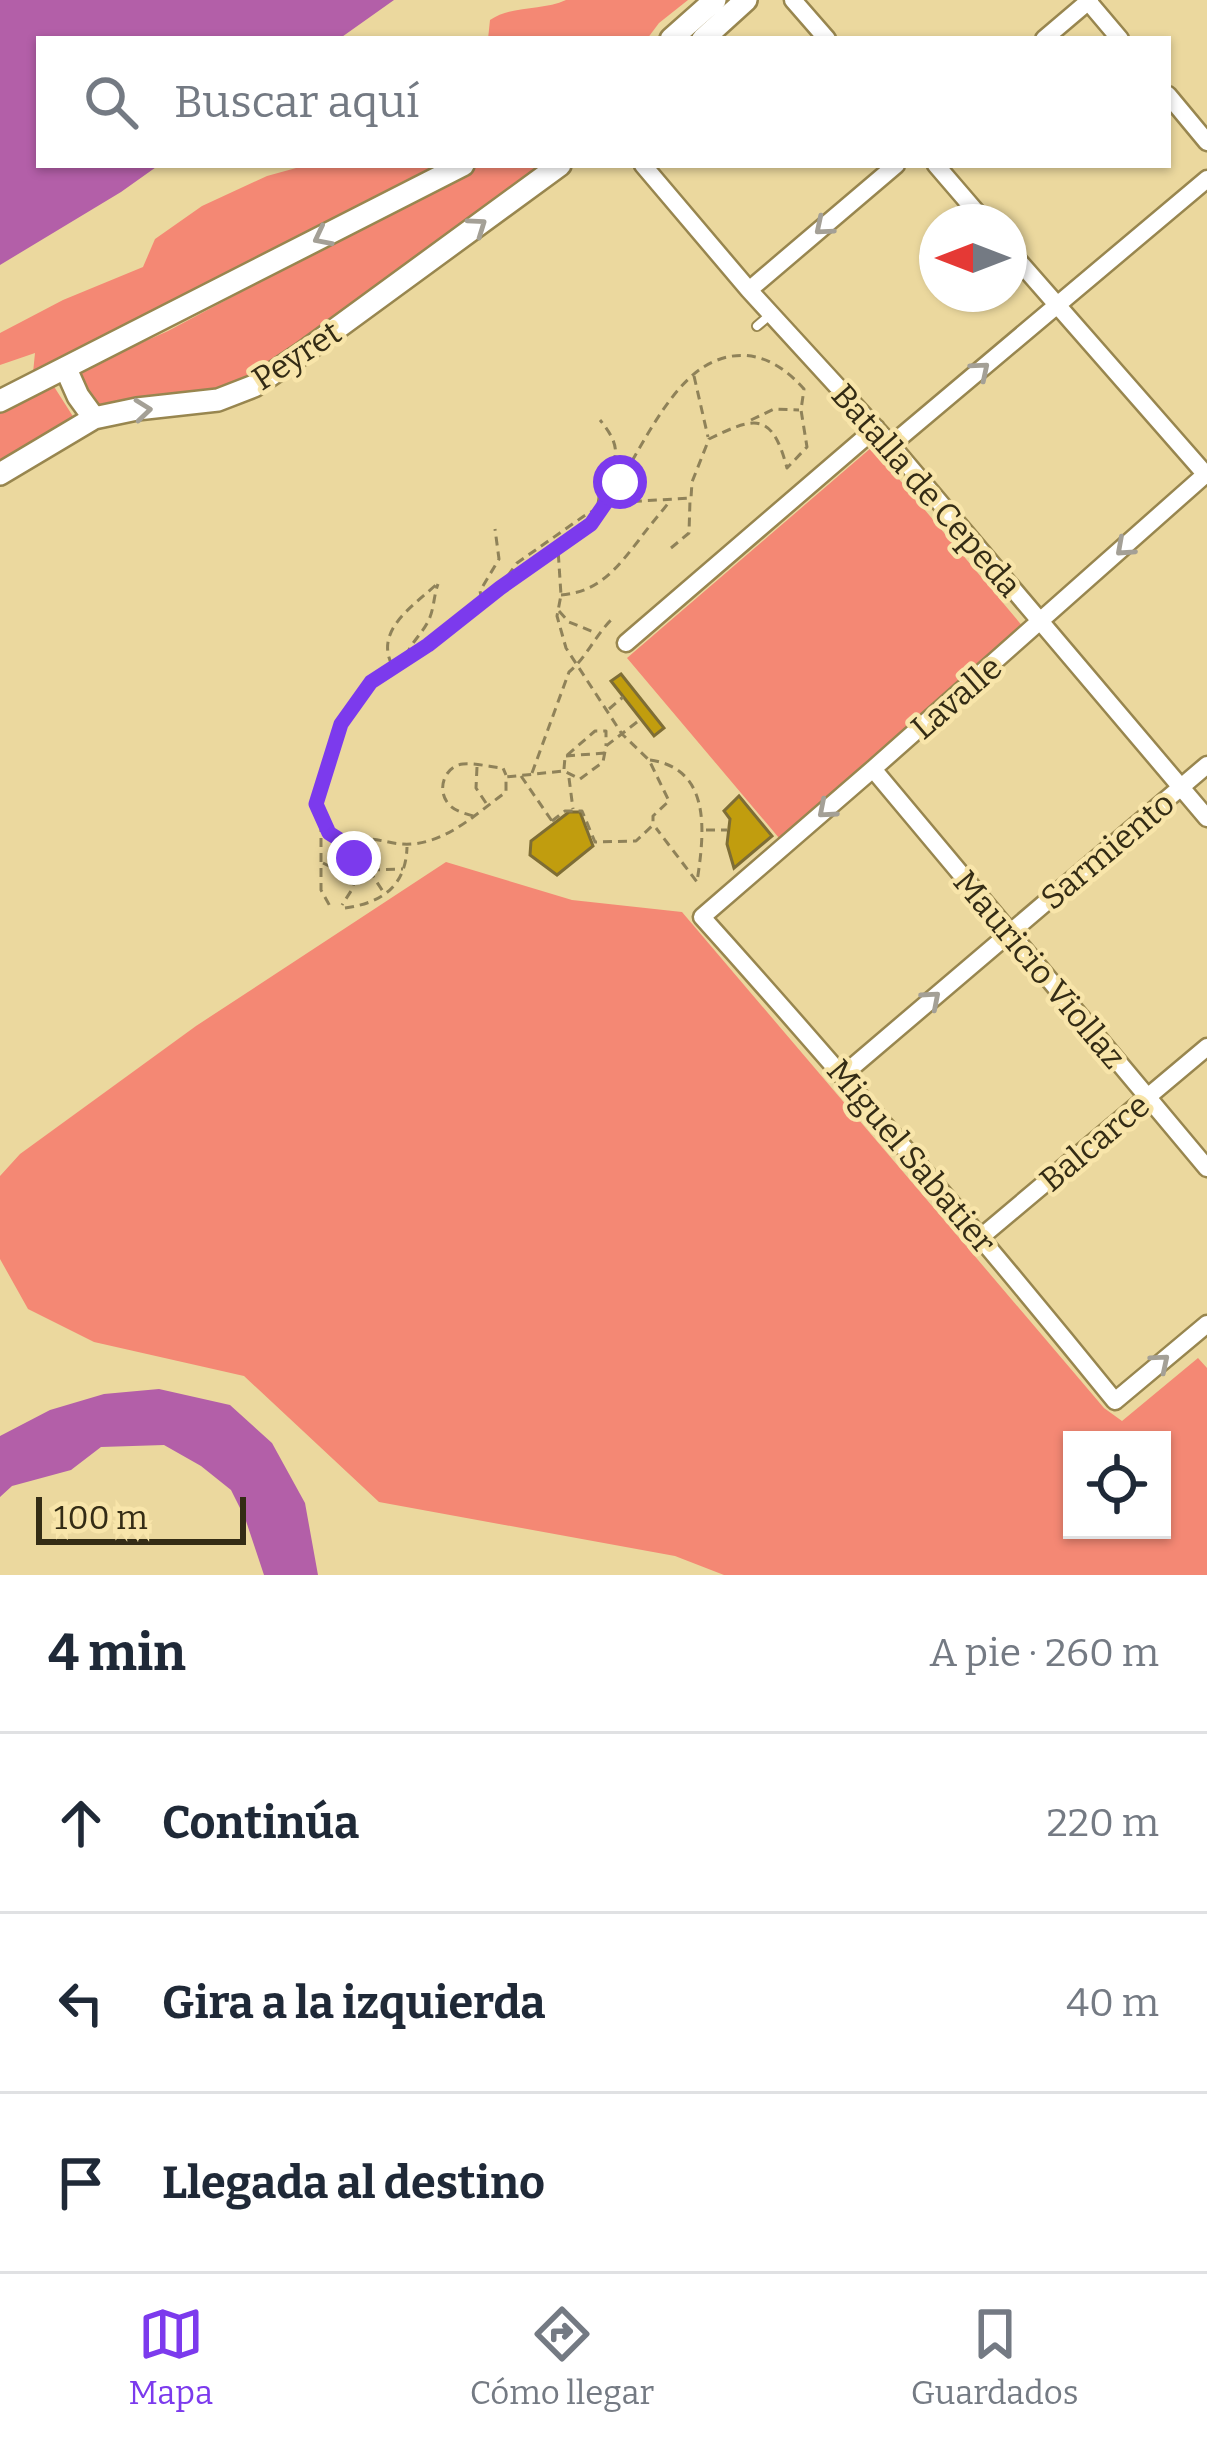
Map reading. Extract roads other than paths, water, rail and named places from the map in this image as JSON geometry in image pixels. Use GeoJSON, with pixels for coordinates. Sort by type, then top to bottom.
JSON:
{"type":"FeatureCollection","features":[{"type":"Feature","properties":{"kind":"street"},"geometry":{"type":"LineString","coordinates":[[674,36],[715,0]]}},
{"type":"Feature","properties":{"kind":"street"},"geometry":{"type":"LineString","coordinates":[[706,36],[746,0]]}},
{"type":"Feature","properties":{"kind":"street"},"geometry":{"type":"LineString","coordinates":[[793,0],[824,36]]}},
{"type":"Feature","properties":{"kind":"street"},"geometry":{"type":"LineString","coordinates":[[1047,36],[1089,0],[1118,36]]}},
{"type":"Feature","properties":{"kind":"street"},"geometry":{"type":"LineString","coordinates":[[1171,99],[1207,142]]}},
{"type":"Feature","properties":{"kind":"street"},"geometry":{"type":"LineString","coordinates":[[0,401],[457,168]]}},
{"type":"Feature","properties":{"kind":"street","name":"Peyret"},"geometry":{"type":"LineString","coordinates":[[0,474],[94,418],[218,400],[254,386],[556,168]]}},
{"type":"Feature","properties":{"kind":"street","name":"Batalla de Cepeda"},"geometry":{"type":"LineString","coordinates":[[646,168],[749,290],[764,320],[891,445],[1207,818]]}},
{"type":"Feature","properties":{"kind":"street"},"geometry":{"type":"LineString","coordinates":[[749,290],[892,168]]}},
{"type":"Feature","properties":{"kind":"street"},"geometry":{"type":"LineString","coordinates":[[939,168],[970,204]]}},
{"type":"Feature","properties":{"kind":"street"},"geometry":{"type":"LineString","coordinates":[[891,445],[1207,179]]}},
{"type":"Feature","properties":{"kind":"street"},"geometry":{"type":"LineString","coordinates":[[1027,271],[1206,474]]}},
{"type":"Feature","properties":{"kind":"street"},"geometry":{"type":"LineString","coordinates":[[66,369],[94,418]]}},
{"type":"Feature","properties":{"kind":"street"},"geometry":{"type":"LineString","coordinates":[[626,643],[875,428]]}},
{"type":"Feature","properties":{"kind":"street","name":"Lavalle"},"geometry":{"type":"LineString","coordinates":[[702,916],[1206,474]]}},
{"type":"Feature","properties":{"kind":"street","name":"Sarmiento"},"geometry":{"type":"LineString","coordinates":[[844,1075],[1207,765]]}},
{"type":"Feature","properties":{"kind":"street","name":"Mauricio Viollaz"},"geometry":{"type":"LineString","coordinates":[[873,770],[1207,1168]]}},
{"type":"Feature","properties":{"kind":"street","name":"Miguel Sabatier"},"geometry":{"type":"LineString","coordinates":[[702,916],[844,1075],[1115,1401],[1207,1324]]}},
{"type":"Feature","properties":{"kind":"street","name":"Balcarce"},"geometry":{"type":"LineString","coordinates":[[981,1237],[1207,1047]]}}]}
